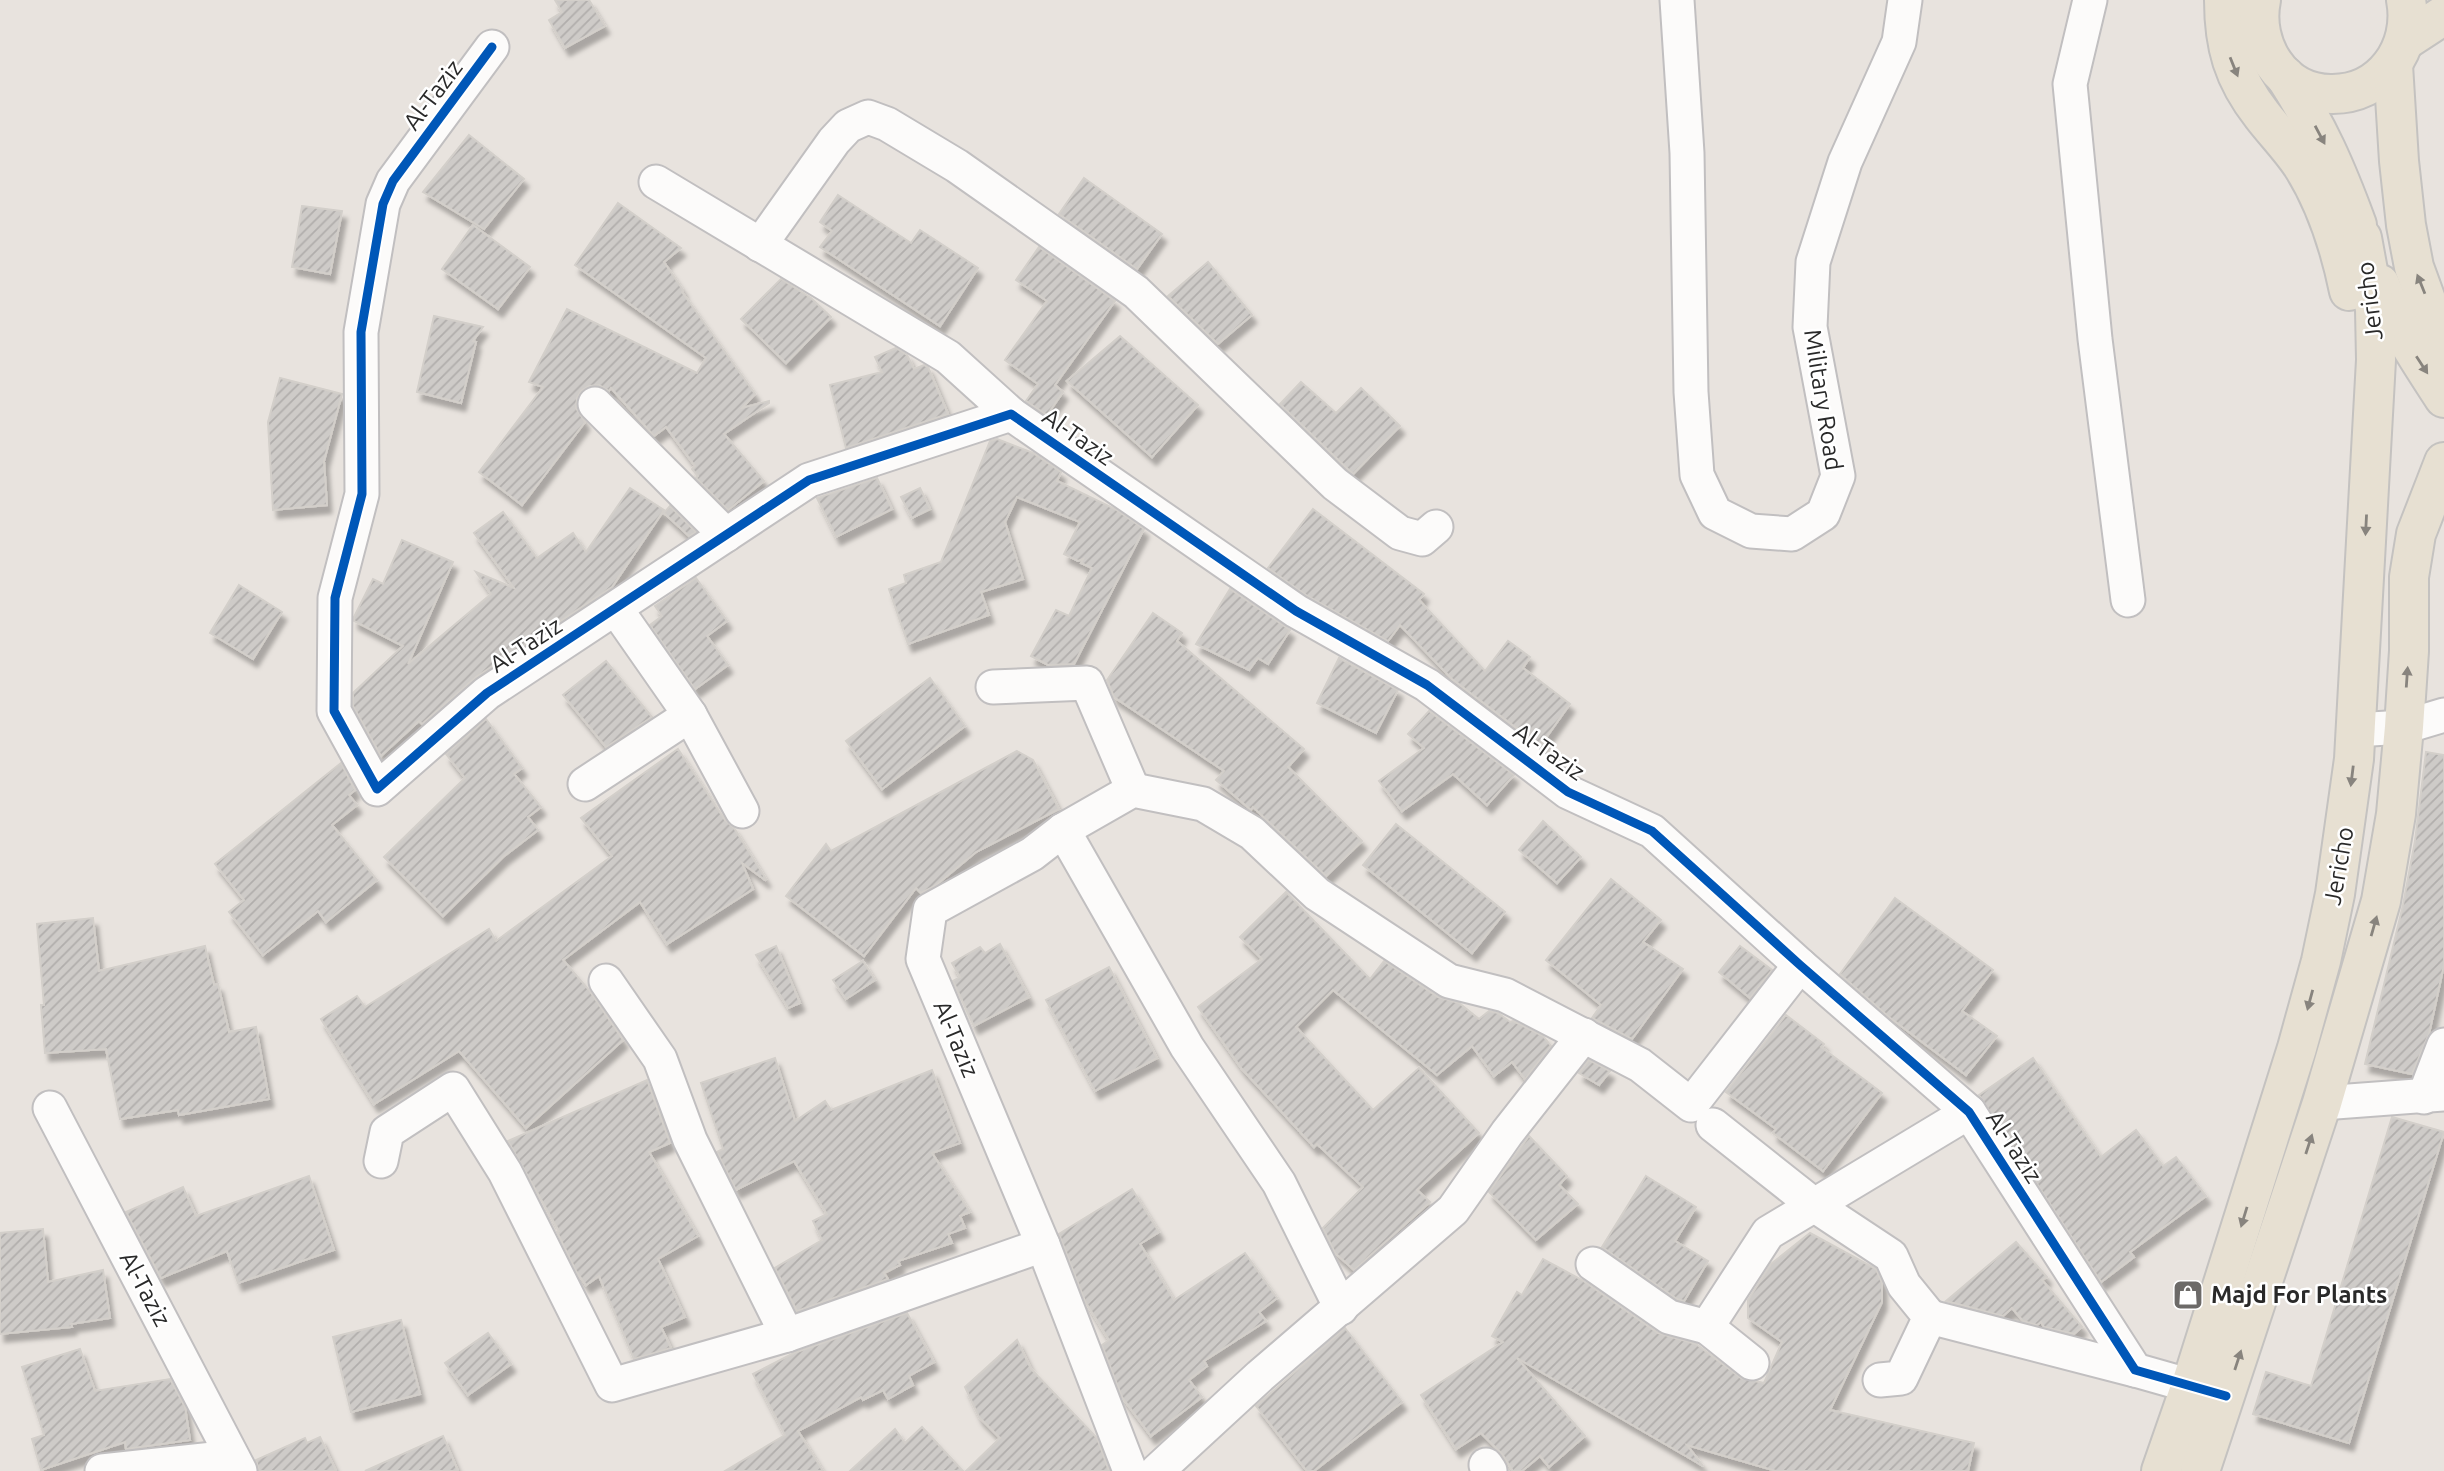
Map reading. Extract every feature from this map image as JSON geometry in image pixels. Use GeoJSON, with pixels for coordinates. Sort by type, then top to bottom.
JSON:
{"type":"FeatureCollection","features":[{"type":"Feature","properties":{"kind":"main road"},"geometry":{"type":"LineString","coordinates":[[2224,0],[2224,24],[2229,54],[2240,83],[2301,163],[2329,219],[2348,288],[2370,475]]}},
{"type":"Feature","properties":{"kind":"main road"},"geometry":{"type":"LineString","coordinates":[[2261,0],[2258,15],[2260,38],[2269,59],[2285,76],[2322,137],[2338,172],[2389,309],[2444,398]]}},
{"type":"Feature","properties":{"kind":"main road"},"geometry":{"type":"LineString","coordinates":[[2406,0],[2409,21],[2399,52],[2395,110],[2406,225],[2414,267],[2444,349]]}},
{"type":"Feature","properties":{"kind":"main road"},"geometry":{"type":"LineString","coordinates":[[2285,76],[2305,89],[2329,94],[2353,91],[2375,81],[2399,52],[2444,15]]}},
{"type":"Feature","properties":{"kind":"main road","name":"Jericho"},"geometry":{"type":"LineString","coordinates":[[2200,1471],[2208,1391],[2321,961],[2345,830],[2354,759],[2376,359],[2375,309],[2362,238]]}},
{"type":"Feature","properties":{"kind":"main road","name":"Jericho"},"geometry":{"type":"LineString","coordinates":[[2161,1471],[2208,1391],[2322,1103],[2381,901],[2396,814],[2404,727],[2409,651],[2409,577],[2416,534],[2444,461]]}},
{"type":"Feature","properties":{"kind":"street","name":"Military Road"},"geometry":{"type":"LineString","coordinates":[[1677,0],[1687,153],[1691,392],[1697,475],[1715,513],[1751,531],[1792,534],[1823,514],[1838,476],[1810,327],[1813,262],[1845,162],[1899,42],[1905,0]]}},
{"type":"Feature","properties":{"kind":"street"},"geometry":{"type":"LineString","coordinates":[[2090,0],[2070,84],[2095,339],[2128,600]]}},
{"type":"Feature","properties":{"kind":"street","name":"Al-Taziz"},"geometry":{"type":"LineString","coordinates":[[492,47],[393,181],[383,204],[361,332],[362,494],[335,598],[334,711],[377,789],[487,694],[809,480],[1011,414]]}},
{"type":"Feature","properties":{"kind":"street"},"geometry":{"type":"LineString","coordinates":[[760,245],[834,141],[848,126],[868,117],[887,124],[957,166],[1136,292],[1335,484],[1399,533],[1422,540],[1436,527]]}},
{"type":"Feature","properties":{"kind":"street","name":"Al-Taziz"},"geometry":{"type":"LineString","coordinates":[[656,182],[948,357],[1011,414],[1296,611],[1427,685],[1568,792],[1652,831],[1800,965],[1969,1112],[2135,1370]]}},
{"type":"Feature","properties":{"kind":"street"},"geometry":{"type":"LineString","coordinates":[[595,404],[726,535]]}},
{"type":"Feature","properties":{"kind":"street"},"geometry":{"type":"LineString","coordinates":[[616,609],[690,715],[743,811]]}},
{"type":"Feature","properties":{"kind":"street"},"geometry":{"type":"LineString","coordinates":[[993,687],[1087,683],[1133,790],[1203,804],[1252,833],[1317,894],[1449,981],[1505,995],[1584,1035],[1640,1065],[1691,1105],[1800,965]]}},
{"type":"Feature","properties":{"kind":"street"},"geometry":{"type":"LineString","coordinates":[[585,785],[690,715]]}},
{"type":"Feature","properties":{"kind":"street"},"geometry":{"type":"LineString","coordinates":[[2355,730],[2404,727],[2444,715]]}},
{"type":"Feature","properties":{"kind":"street","name":"Al-Taziz"},"geometry":{"type":"LineString","coordinates":[[1130,1471],[1043,1245],[923,959],[930,910],[1032,854],[1063,830],[1133,790]]}},
{"type":"Feature","properties":{"kind":"street"},"geometry":{"type":"LineString","coordinates":[[1063,830],[1188,1046],[1279,1183],[1341,1308]]}},
{"type":"Feature","properties":{"kind":"street"},"geometry":{"type":"LineString","coordinates":[[606,981],[660,1059],[690,1140],[787,1335]]}},
{"type":"Feature","properties":{"kind":"street"},"geometry":{"type":"LineString","coordinates":[[1157,1471],[1260,1376],[1453,1210],[1507,1133],[1584,1035]]}},
{"type":"Feature","properties":{"kind":"street"},"geometry":{"type":"LineString","coordinates":[[2322,1103],[2434,1095],[2444,1045]]}},
{"type":"Feature","properties":{"kind":"street"},"geometry":{"type":"LineString","coordinates":[[381,1161],[387,1132],[453,1089],[505,1172],[611,1385],[787,1335],[1043,1245]]}},
{"type":"Feature","properties":{"kind":"street","name":"Al-Taziz"},"geometry":{"type":"LineString","coordinates":[[50,1108],[236,1464]]}},
{"type":"Feature","properties":{"kind":"street"},"geometry":{"type":"LineString","coordinates":[[1707,1327],[1768,1233],[1969,1112]]}},
{"type":"Feature","properties":{"kind":"street"},"geometry":{"type":"LineString","coordinates":[[1713,1125],[1814,1205],[1891,1256],[1904,1285],[1930,1317],[2208,1391]]}},
{"type":"Feature","properties":{"kind":"street"},"geometry":{"type":"LineString","coordinates":[[1592,1264],[1669,1317],[1707,1327],[1752,1363]]}},
{"type":"Feature","properties":{"kind":"street"},"geometry":{"type":"LineString","coordinates":[[1880,1380],[1901,1378],[1930,1317]]}},
{"type":"Feature","properties":{"kind":"street"},"geometry":{"type":"LineString","coordinates":[[102,1471],[236,1464]]}},
{"type":"Feature","properties":{"kind":"building"},"geometry":{"type":"Polygon","coordinates":[[[555,0],[589,0],[605,26],[565,48],[549,20],[562,12],[555,0]]]}},
{"type":"Feature","properties":{"kind":"building"},"geometry":{"type":"Polygon","coordinates":[[[469,135],[524,179],[484,229],[423,192],[469,135]]]}},
{"type":"Feature","properties":{"kind":"building"},"geometry":{"type":"Polygon","coordinates":[[[1084,178],[1162,234],[1137,269],[1059,214],[1084,178]]]}},
{"type":"Feature","properties":{"kind":"building"},"geometry":{"type":"Polygon","coordinates":[[[838,195],[911,243],[920,230],[978,268],[940,326],[820,247],[832,231],[820,222],[838,195]]]}},
{"type":"Feature","properties":{"kind":"building"},"geometry":{"type":"Polygon","coordinates":[[[618,203],[681,248],[664,262],[682,292],[755,394],[742,408],[769,401],[724,434],[764,481],[728,510],[696,478],[698,476],[692,469],[695,466],[666,427],[654,436],[611,388],[609,391],[599,385],[589,386],[581,391],[576,408],[585,422],[522,505],[479,472],[543,387],[529,382],[567,309],[697,373],[706,358],[575,265],[618,203]]]}},
{"type":"Feature","properties":{"kind":"building"},"geometry":{"type":"Polygon","coordinates":[[[302,206],[342,211],[330,274],[292,267],[302,206]]]}},
{"type":"Feature","properties":{"kind":"building"},"geometry":{"type":"Polygon","coordinates":[[[473,225],[530,267],[498,309],[442,269],[473,225]]]}},
{"type":"Feature","properties":{"kind":"building"},"geometry":{"type":"Polygon","coordinates":[[[1039,247],[1115,301],[1055,385],[1063,392],[1047,415],[1026,401],[1038,384],[1005,360],[1047,301],[1016,280],[1039,247]]]}},
{"type":"Feature","properties":{"kind":"building"},"geometry":{"type":"Polygon","coordinates":[[[1208,262],[1252,315],[1218,344],[1168,296],[1208,262]]]}},
{"type":"Feature","properties":{"kind":"building"},"geometry":{"type":"Polygon","coordinates":[[[781,279],[811,298],[831,317],[786,363],[741,319],[781,279]]]}},
{"type":"Feature","properties":{"kind":"building"},"geometry":{"type":"Polygon","coordinates":[[[434,316],[483,327],[473,341],[476,342],[461,403],[417,392],[434,316]]]}},
{"type":"Feature","properties":{"kind":"building"},"geometry":{"type":"Polygon","coordinates":[[[1120,336],[1198,405],[1152,457],[1067,381],[1120,336]]]}},
{"type":"Feature","properties":{"kind":"building"},"geometry":{"type":"Polygon","coordinates":[[[896,348],[907,355],[914,369],[924,365],[928,367],[948,414],[846,448],[830,385],[882,372],[875,357],[896,348]]]}},
{"type":"Feature","properties":{"kind":"building"},"geometry":{"type":"Polygon","coordinates":[[[280,378],[342,394],[324,461],[327,505],[273,510],[268,422],[280,378]]]}},
{"type":"Feature","properties":{"kind":"building"},"geometry":{"type":"Polygon","coordinates":[[[1301,382],[1336,413],[1361,388],[1400,426],[1353,474],[1280,404],[1301,382]]]}},
{"type":"Feature","properties":{"kind":"building"},"geometry":{"type":"Polygon","coordinates":[[[997,439],[1033,453],[1061,472],[1057,481],[1115,509],[1144,529],[1074,664],[1048,665],[1031,656],[1056,610],[1069,616],[1092,568],[1081,563],[1083,559],[1078,561],[1064,554],[1080,522],[1017,497],[1005,522],[1023,579],[981,592],[989,615],[908,644],[889,589],[906,583],[904,575],[941,562],[990,441],[997,439]]]}},
{"type":"Feature","properties":{"kind":"building"},"geometry":{"type":"Polygon","coordinates":[[[877,478],[892,509],[836,537],[817,498],[877,478]]]}},
{"type":"Feature","properties":{"kind":"building"},"geometry":{"type":"Polygon","coordinates":[[[630,488],[664,510],[612,587],[476,677],[422,724],[419,721],[381,756],[353,706],[353,693],[403,646],[354,621],[354,617],[373,579],[383,584],[402,540],[453,562],[408,664],[491,594],[476,572],[514,588],[474,533],[503,512],[537,558],[573,533],[586,552],[630,488]]]}},
{"type":"Feature","properties":{"kind":"building"},"geometry":{"type":"Polygon","coordinates":[[[920,488],[930,509],[912,518],[901,497],[920,488]]]}},
{"type":"Feature","properties":{"kind":"building"},"geometry":{"type":"Polygon","coordinates":[[[670,506],[696,532],[689,536],[664,513],[670,506]]]}},
{"type":"Feature","properties":{"kind":"building"},"geometry":{"type":"Polygon","coordinates":[[[1313,509],[1424,594],[1419,600],[1485,671],[1508,641],[1530,657],[1523,668],[1570,704],[1540,746],[1452,679],[1400,625],[1388,641],[1306,595],[1268,568],[1313,509]]]}},
{"type":"Feature","properties":{"kind":"building"},"geometry":{"type":"Polygon","coordinates":[[[696,578],[727,621],[707,636],[728,665],[695,689],[650,625],[662,616],[655,606],[696,578]]]}},
{"type":"Feature","properties":{"kind":"building"},"geometry":{"type":"Polygon","coordinates":[[[239,585],[282,612],[253,659],[210,633],[239,585]]]}},
{"type":"Feature","properties":{"kind":"building"},"geometry":{"type":"Polygon","coordinates":[[[1230,589],[1290,630],[1268,664],[1258,658],[1249,670],[1196,644],[1230,589]]]}},
{"type":"Feature","properties":{"kind":"building"},"geometry":{"type":"Polygon","coordinates":[[[1153,613],[1182,633],[1177,641],[1304,749],[1288,767],[1362,841],[1326,876],[1253,807],[1251,810],[1216,780],[1224,771],[1114,697],[1107,680],[1153,613]]]}},
{"type":"Feature","properties":{"kind":"building"},"geometry":{"type":"Polygon","coordinates":[[[1339,658],[1398,690],[1376,733],[1317,703],[1339,658]]]}},
{"type":"Feature","properties":{"kind":"building"},"geometry":{"type":"Polygon","coordinates":[[[606,661],[652,717],[606,747],[563,695],[606,661]]]}},
{"type":"Feature","properties":{"kind":"building"},"geometry":{"type":"Polygon","coordinates":[[[930,678],[965,726],[882,789],[846,741],[930,678]]]}},
{"type":"Feature","properties":{"kind":"building"},"geometry":{"type":"Polygon","coordinates":[[[1429,711],[1514,775],[1487,805],[1453,774],[1402,811],[1379,781],[1424,748],[1408,734],[1429,711]]]}},
{"type":"Feature","properties":{"kind":"building"},"geometry":{"type":"Polygon","coordinates":[[[486,719],[522,768],[514,774],[541,807],[528,817],[538,830],[503,857],[443,916],[384,857],[465,778],[446,754],[486,719]]]}},
{"type":"Feature","properties":{"kind":"building"},"geometry":{"type":"Polygon","coordinates":[[[678,749],[766,879],[742,863],[753,889],[667,944],[640,902],[563,960],[589,990],[623,1040],[526,1128],[459,1051],[374,1104],[321,1019],[357,996],[365,1007],[489,929],[496,941],[612,856],[581,818],[678,749]]]}},
{"type":"Feature","properties":{"kind":"building"},"geometry":{"type":"Polygon","coordinates":[[[1017,751],[1033,760],[1059,809],[976,852],[935,886],[921,893],[916,888],[864,956],[786,896],[826,844],[831,851],[1017,751]]]}},
{"type":"Feature","properties":{"kind":"building"},"geometry":{"type":"Polygon","coordinates":[[[2426,752],[2444,755],[2444,965],[2429,1034],[2412,1074],[2365,1064],[2403,905],[2415,841],[2426,752]]]}},
{"type":"Feature","properties":{"kind":"building"},"geometry":{"type":"Polygon","coordinates":[[[341,763],[355,790],[349,795],[357,805],[332,825],[377,880],[326,922],[318,911],[263,955],[229,912],[244,900],[215,864],[341,763]]]}},
{"type":"Feature","properties":{"kind":"building"},"geometry":{"type":"Polygon","coordinates":[[[1543,821],[1581,857],[1557,883],[1519,850],[1543,821]]]}},
{"type":"Feature","properties":{"kind":"building"},"geometry":{"type":"Polygon","coordinates":[[[1396,824],[1505,912],[1472,953],[1363,865],[1396,824]]]}},
{"type":"Feature","properties":{"kind":"building"},"geometry":{"type":"Polygon","coordinates":[[[1611,879],[1661,920],[1643,942],[1683,969],[1632,1039],[1592,1018],[1601,1005],[1546,960],[1611,879]]]}},
{"type":"Feature","properties":{"kind":"building"},"geometry":{"type":"Polygon","coordinates":[[[1286,892],[1370,979],[1384,961],[1438,997],[1459,1003],[1479,1019],[1489,1011],[1498,1013],[1510,1022],[1543,1036],[1551,1046],[1525,1079],[1512,1062],[1494,1076],[1472,1046],[1437,1075],[1333,990],[1296,1027],[1373,1110],[1419,1068],[1479,1133],[1417,1190],[1430,1202],[1354,1270],[1335,1253],[1323,1228],[1363,1187],[1317,1144],[1314,1147],[1242,1069],[1198,1007],[1262,959],[1240,937],[1286,892]]]}},
{"type":"Feature","properties":{"kind":"building"},"geometry":{"type":"Polygon","coordinates":[[[1895,898],[1993,970],[1962,1011],[1997,1036],[1966,1075],[1889,1017],[1840,974],[1895,898]]]}},
{"type":"Feature","properties":{"kind":"building"},"geometry":{"type":"Polygon","coordinates":[[[93,918],[99,971],[205,946],[214,985],[218,984],[229,1032],[256,1027],[269,1099],[179,1115],[178,1110],[120,1119],[106,1049],[45,1053],[37,924],[93,918]]]}},
{"type":"Feature","properties":{"kind":"building"},"geometry":{"type":"Polygon","coordinates":[[[1000,944],[1029,997],[974,1026],[953,981],[960,977],[952,963],[980,947],[985,953],[1000,944]]]}},
{"type":"Feature","properties":{"kind":"building"},"geometry":{"type":"Polygon","coordinates":[[[776,946],[800,1003],[788,1008],[756,955],[776,946]]]}},
{"type":"Feature","properties":{"kind":"building"},"geometry":{"type":"Polygon","coordinates":[[[1740,946],[1772,970],[1750,998],[1719,972],[1740,946]]]}},
{"type":"Feature","properties":{"kind":"building"},"geometry":{"type":"Polygon","coordinates":[[[863,961],[875,980],[846,999],[833,980],[863,961]]]}},
{"type":"Feature","properties":{"kind":"building"},"geometry":{"type":"Polygon","coordinates":[[[1109,967],[1157,1058],[1095,1091],[1046,1000],[1109,967]]]}},
{"type":"Feature","properties":{"kind":"building"},"geometry":{"type":"Polygon","coordinates":[[[1786,1015],[1824,1044],[1821,1047],[1882,1093],[1823,1171],[1773,1133],[1776,1129],[1726,1092],[1786,1015]]]}},
{"type":"Feature","properties":{"kind":"building"},"geometry":{"type":"Polygon","coordinates":[[[775,1058],[795,1121],[825,1101],[831,1110],[932,1070],[960,1143],[932,1153],[970,1212],[960,1216],[965,1228],[948,1234],[952,1243],[898,1261],[900,1265],[884,1273],[888,1279],[797,1311],[775,1268],[822,1240],[813,1221],[827,1214],[794,1161],[736,1190],[717,1152],[723,1149],[701,1083],[775,1058]]]}},
{"type":"Feature","properties":{"kind":"building"},"geometry":{"type":"Polygon","coordinates":[[[2033,1058],[2101,1157],[2136,1130],[2163,1166],[2176,1157],[2206,1196],[2130,1252],[2134,1257],[2101,1282],[1979,1095],[2033,1058]]]}},
{"type":"Feature","properties":{"kind":"building"},"geometry":{"type":"Polygon","coordinates":[[[1589,1060],[1610,1071],[1599,1085],[1579,1073],[1589,1060]]]}},
{"type":"Feature","properties":{"kind":"building"},"geometry":{"type":"Polygon","coordinates":[[[647,1080],[670,1143],[649,1152],[698,1236],[658,1259],[685,1317],[661,1327],[671,1348],[634,1359],[599,1276],[586,1285],[576,1271],[557,1232],[559,1231],[508,1141],[647,1080]]]}},
{"type":"Feature","properties":{"kind":"building"},"geometry":{"type":"Polygon","coordinates":[[[2392,1117],[2444,1132],[2349,1443],[2253,1414],[2266,1372],[2311,1386],[2392,1117]]]}},
{"type":"Feature","properties":{"kind":"building"},"geometry":{"type":"Polygon","coordinates":[[[1529,1136],[1567,1176],[1559,1185],[1578,1204],[1536,1240],[1489,1192],[1529,1136]]]}},
{"type":"Feature","properties":{"kind":"building"},"geometry":{"type":"Polygon","coordinates":[[[309,1176],[334,1250],[238,1283],[227,1251],[161,1278],[126,1212],[183,1187],[196,1216],[309,1176]]]}},
{"type":"Feature","properties":{"kind":"building"},"geometry":{"type":"Polygon","coordinates":[[[1646,1176],[1696,1207],[1675,1241],[1708,1261],[1684,1301],[1677,1299],[1602,1247],[1646,1176]]]}},
{"type":"Feature","properties":{"kind":"building"},"geometry":{"type":"Polygon","coordinates":[[[1132,1189],[1159,1232],[1140,1244],[1174,1300],[1245,1253],[1277,1298],[1259,1312],[1266,1321],[1204,1361],[1207,1366],[1189,1380],[1202,1397],[1151,1436],[1122,1397],[1102,1345],[1109,1340],[1085,1301],[1059,1234],[1132,1189]]]}},
{"type":"Feature","properties":{"kind":"building"},"geometry":{"type":"Polygon","coordinates":[[[43,1229],[48,1282],[103,1270],[110,1318],[71,1324],[72,1327],[0,1334],[0,1233],[43,1229]]]}},
{"type":"Feature","properties":{"kind":"building"},"geometry":{"type":"Polygon","coordinates":[[[1810,1233],[1876,1269],[1882,1283],[1882,1302],[1830,1410],[1974,1443],[1968,1471],[1776,1471],[1687,1445],[1703,1466],[1517,1358],[1585,1436],[1549,1467],[1540,1456],[1522,1471],[1513,1471],[1502,1454],[1481,1433],[1456,1449],[1421,1395],[1503,1342],[1492,1336],[1517,1292],[1522,1295],[1543,1259],[1582,1280],[1658,1333],[1696,1344],[1741,1378],[1764,1383],[1782,1342],[1748,1318],[1748,1300],[1771,1264],[1810,1233]]]}},
{"type":"Feature","properties":{"kind":"building"},"geometry":{"type":"Polygon","coordinates":[[[2016,1242],[2047,1277],[2042,1280],[2082,1327],[2074,1334],[2044,1327],[2041,1322],[2037,1325],[2023,1321],[2012,1308],[2003,1316],[1946,1301],[2016,1242]]]}},
{"type":"Feature","properties":{"kind":"building"},"geometry":{"type":"Polygon","coordinates":[[[907,1313],[934,1362],[909,1376],[913,1385],[888,1399],[883,1390],[863,1400],[861,1397],[798,1431],[823,1471],[725,1471],[785,1435],[753,1374],[794,1353],[907,1313]]]}},
{"type":"Feature","properties":{"kind":"building"},"geometry":{"type":"Polygon","coordinates":[[[401,1320],[420,1394],[351,1412],[333,1337],[401,1320]]]}},
{"type":"Feature","properties":{"kind":"building"},"geometry":{"type":"Polygon","coordinates":[[[1345,1328],[1402,1402],[1314,1471],[1307,1471],[1256,1406],[1345,1328]]]}},
{"type":"Feature","properties":{"kind":"building"},"geometry":{"type":"Polygon","coordinates":[[[488,1333],[511,1364],[468,1395],[445,1363],[488,1333]]]}},
{"type":"Feature","properties":{"kind":"building"},"geometry":{"type":"Polygon","coordinates":[[[1017,1340],[1031,1369],[1097,1438],[1109,1471],[966,1471],[1000,1438],[979,1417],[965,1387],[1017,1340]]]}},
{"type":"Feature","properties":{"kind":"building"},"geometry":{"type":"Polygon","coordinates":[[[80,1349],[95,1391],[170,1379],[185,1407],[190,1440],[126,1449],[125,1442],[41,1470],[32,1439],[44,1435],[22,1367],[80,1349]]]}},
{"type":"Feature","properties":{"kind":"building"},"geometry":{"type":"Polygon","coordinates":[[[922,1427],[963,1471],[850,1471],[895,1429],[905,1443],[922,1427]]]}},
{"type":"Feature","properties":{"kind":"building"},"geometry":{"type":"Polygon","coordinates":[[[443,1436],[458,1471],[365,1471],[443,1436]]]}},
{"type":"Feature","properties":{"kind":"building"},"geometry":{"type":"Polygon","coordinates":[[[320,1437],[336,1471],[259,1471],[256,1460],[305,1438],[307,1443],[320,1437]]]}},
{"type":"Feature","properties":{"kind":"cycle path"},"geometry":{"type":"LineString","coordinates":[[492,47],[393,181],[383,204],[361,332],[362,494],[335,598],[334,711],[377,789],[487,693],[809,480],[1011,414],[1296,611],[1427,685],[1568,792],[1652,831],[1800,965],[1969,1112],[2135,1370],[2226,1396]]}},
{"type":"Feature","properties":{"kind":"place","name":"Majd For Plants"},"geometry":{"type":"Point","coordinates":[2188,1295]}}]}
